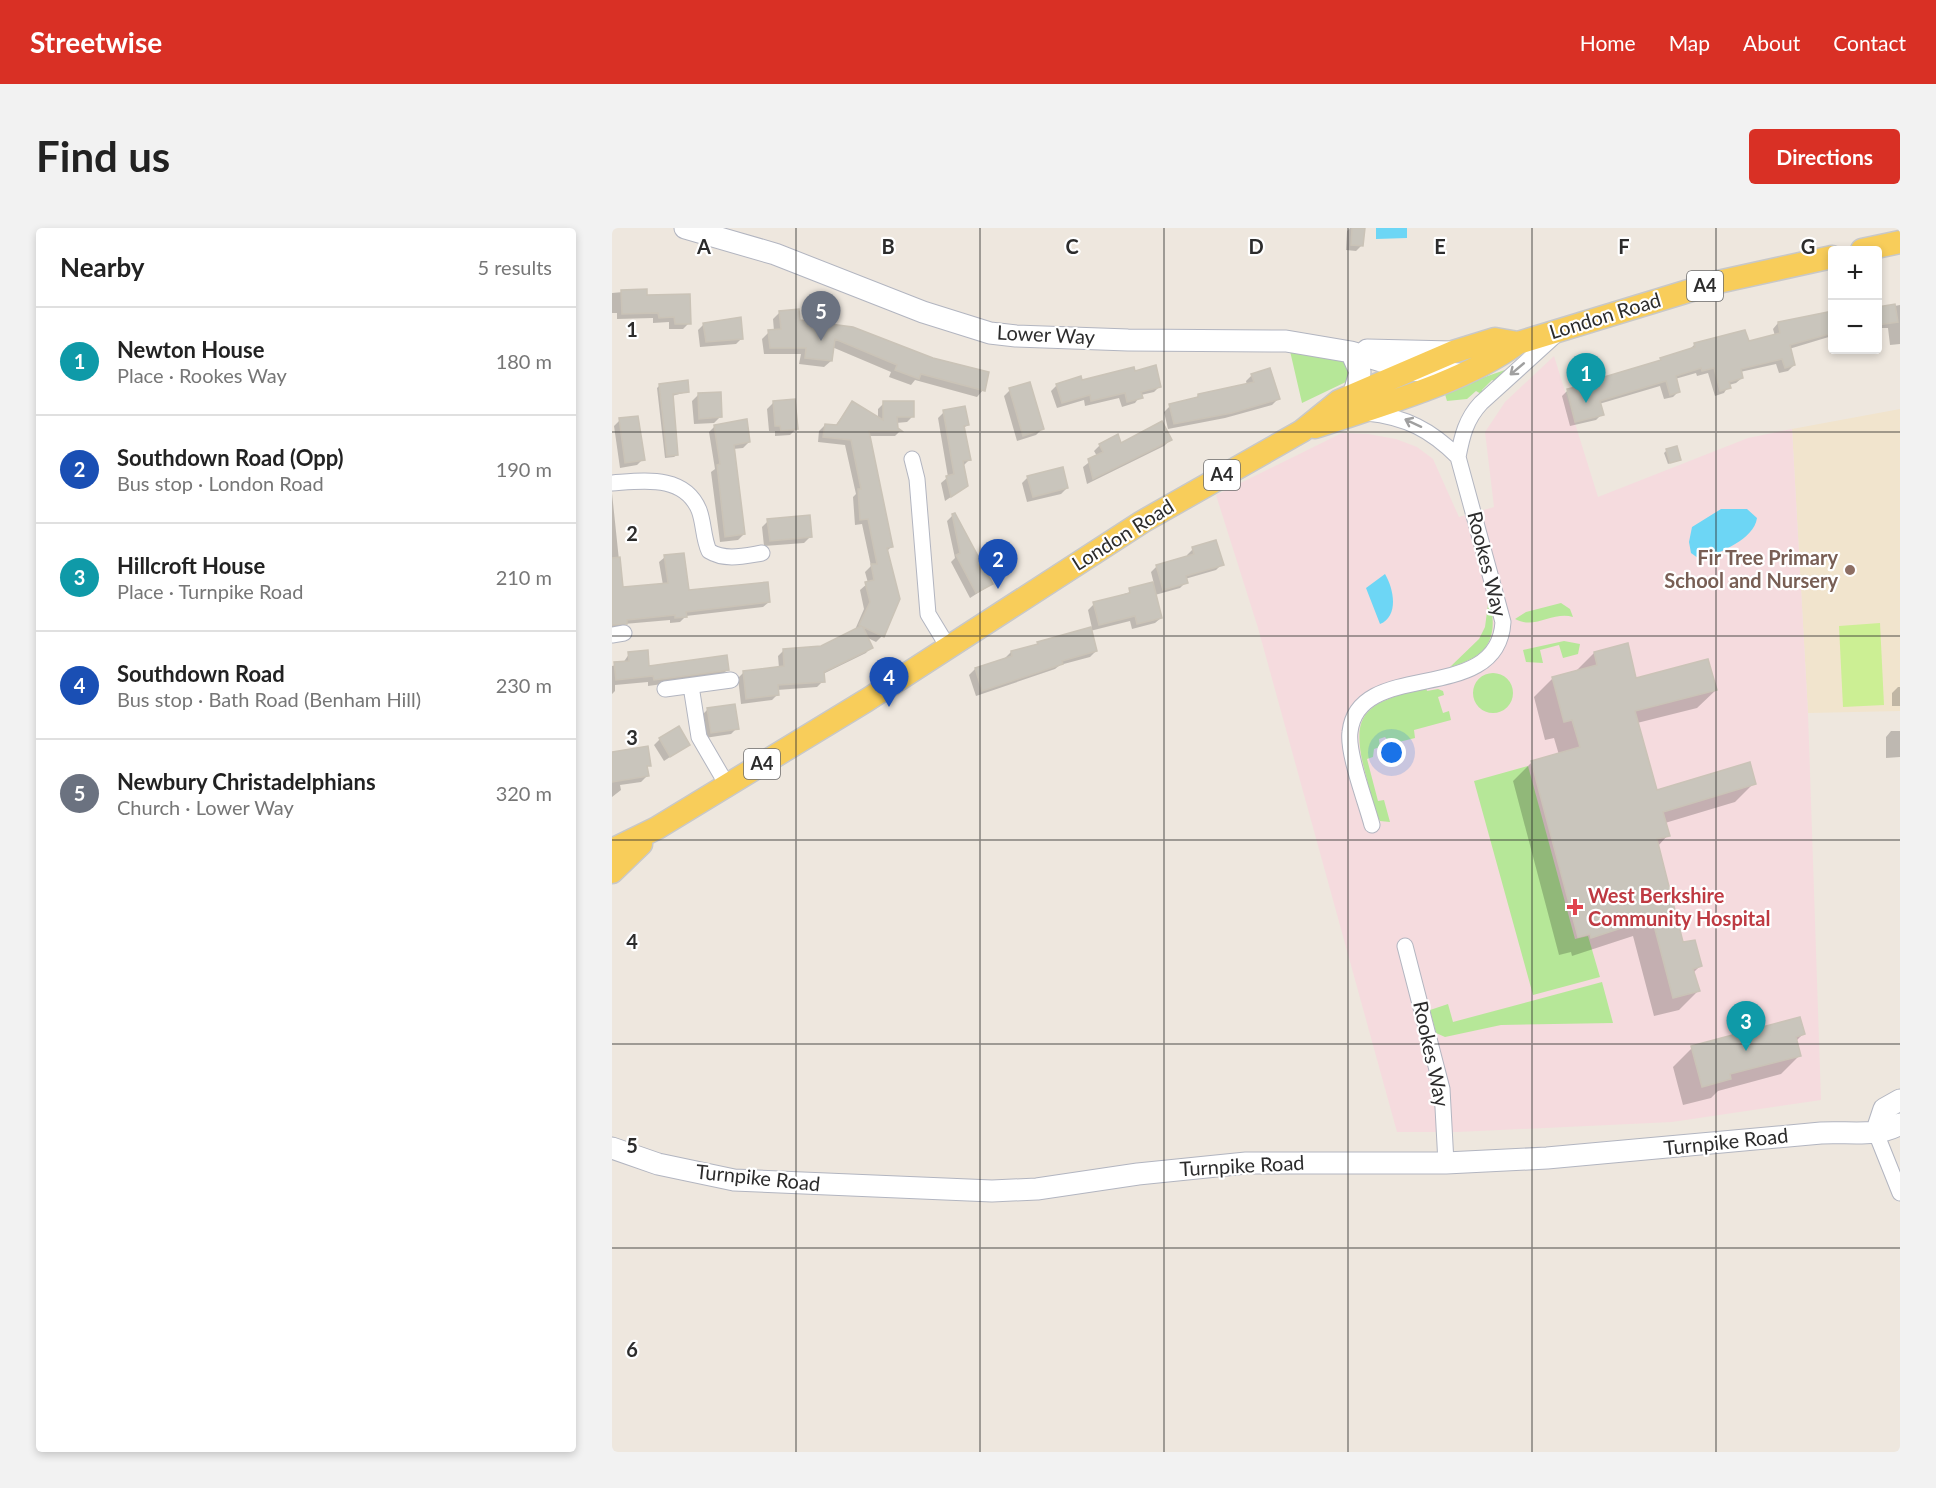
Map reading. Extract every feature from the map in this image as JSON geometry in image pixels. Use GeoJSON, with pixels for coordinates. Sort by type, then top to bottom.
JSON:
{"type":"FeatureCollection","features":[{"type":"Feature","properties":{"kind":"main road"},"geometry":{"type":"LineString","coordinates":[[1881,246],[1900,242]]}},
{"type":"Feature","properties":{"kind":"main road","name":"London Road"},"geometry":{"type":"LineString","coordinates":[[1356,403],[1459,374],[1498,357],[1518,343],[1718,282],[1828,258]]}},
{"type":"Feature","properties":{"kind":"main road","name":"London Road"},"geometry":{"type":"LineString","coordinates":[[948,647],[1142,522],[1411,370],[1453,352],[1495,339],[1518,343]]}},
{"type":"Feature","properties":{"kind":"main road","name":"A4"},"geometry":{"type":"LineString","coordinates":[[612,850],[657,828],[867,700],[948,647]]}},
{"type":"Feature","properties":{"kind":"main road","name":"A4"},"geometry":{"type":"LineString","coordinates":[[612,872],[657,828]]}},
{"type":"Feature","properties":{"kind":"street","name":"Lower Way"},"geometry":{"type":"LineString","coordinates":[[685,228],[775,254],[924,312],[990,333],[1128,340],[1286,341],[1351,352],[1411,370],[1459,374]]}},
{"type":"Feature","properties":{"kind":"street","name":"Rookes Way"},"geometry":{"type":"LineString","coordinates":[[1372,825],[1349,741],[1352,720],[1358,709],[1368,699],[1476,667],[1495,650],[1503,622],[1458,457],[1462,434],[1472,413],[1509,376],[1561,330]]}},
{"type":"Feature","properties":{"kind":"street","name":"Lower Way"},"geometry":{"type":"LineString","coordinates":[[1351,352],[1379,349],[1453,352]]}},
{"type":"Feature","properties":{"kind":"street"},"geometry":{"type":"LineString","coordinates":[[1351,352],[1360,372],[1356,403],[1407,420],[1440,440],[1458,457]]}},
{"type":"Feature","properties":{"kind":"street"},"geometry":{"type":"LineString","coordinates":[[912,459],[917,479],[928,614],[948,647]]}},
{"type":"Feature","properties":{"kind":"street"},"geometry":{"type":"LineString","coordinates":[[612,478],[658,480],[675,484],[690,496],[698,508],[709,551],[717,556],[728,558],[762,553]]}},
{"type":"Feature","properties":{"kind":"street"},"geometry":{"type":"LineString","coordinates":[[665,689],[731,680]]}},
{"type":"Feature","properties":{"kind":"street"},"geometry":{"type":"LineString","coordinates":[[691,686],[699,737],[727,784]]}},
{"type":"Feature","properties":{"kind":"street","name":"Rookes Way"},"geometry":{"type":"LineString","coordinates":[[1405,946],[1442,1089],[1446,1163]]}},
{"type":"Feature","properties":{"kind":"street"},"geometry":{"type":"LineString","coordinates":[[1900,1100],[1884,1109],[1876,1133],[1900,1193]]}},
{"type":"Feature","properties":{"kind":"street","name":"Turnpike Road"},"geometry":{"type":"LineString","coordinates":[[612,1148],[658,1164],[734,1180],[992,1191],[1037,1190],[1156,1171],[1246,1163],[1446,1163],[1547,1158],[1831,1132],[1876,1133],[1900,1124]]}},
{"type":"Feature","properties":{"kind":"shaded area","name":"West Berkshire Community Hospital"},"geometry":{"type":"Polygon","coordinates":[[[1554,356],[1598,497],[1748,438],[1792,429],[1808,713],[1821,1100],[1672,1122],[1457,1132],[1397,1132],[1258,628],[1216,495],[1342,433],[1368,434],[1396,439],[1417,447],[1433,459],[1459,517],[1494,507],[1485,432],[1505,402],[1554,356]]]}},
{"type":"Feature","properties":{"kind":"shaded area","name":"Fir Tree Primary School and Nursery"},"geometry":{"type":"Polygon","coordinates":[[[1900,409],[1900,711],[1808,713],[1792,429],[1900,409]]]}},
{"type":"Feature","properties":{"kind":"green space"},"geometry":{"type":"Polygon","coordinates":[[[1290,351],[1344,361],[1349,365],[1350,380],[1302,403],[1290,351]]]}},
{"type":"Feature","properties":{"kind":"green space"},"geometry":{"type":"Polygon","coordinates":[[[1505,370],[1507,372],[1497,382],[1492,380],[1482,390],[1483,395],[1476,391],[1467,399],[1447,401],[1444,391],[1505,370]]]}},
{"type":"Feature","properties":{"kind":"green space"},"geometry":{"type":"Polygon","coordinates":[[[1489,597],[1493,623],[1488,643],[1483,651],[1474,657],[1450,667],[1479,639],[1485,627],[1489,597]]]}},
{"type":"Feature","properties":{"kind":"green space"},"geometry":{"type":"Polygon","coordinates":[[[1561,603],[1570,609],[1573,617],[1558,616],[1537,622],[1522,622],[1515,619],[1526,612],[1561,603]]]}},
{"type":"Feature","properties":{"kind":"green space"},"geometry":{"type":"Polygon","coordinates":[[[1880,623],[1884,705],[1843,707],[1839,626],[1880,623]]]}},
{"type":"Feature","properties":{"kind":"green space"},"geometry":{"type":"Polygon","coordinates":[[[1564,641],[1580,644],[1578,654],[1563,658],[1559,645],[1540,650],[1543,663],[1526,662],[1523,650],[1564,641]]]}},
{"type":"Feature","properties":{"kind":"green space"},"geometry":{"type":"Polygon","coordinates":[[[1493,673],[1507,679],[1513,693],[1507,707],[1493,713],[1479,707],[1473,693],[1479,679],[1493,673]]]}},
{"type":"Feature","properties":{"kind":"green space"},"geometry":{"type":"Polygon","coordinates":[[[1426,687],[1427,691],[1438,689],[1443,691],[1444,695],[1438,697],[1443,713],[1449,711],[1451,720],[1414,730],[1415,738],[1391,744],[1385,737],[1379,739],[1380,747],[1374,749],[1373,757],[1367,759],[1378,801],[1384,800],[1390,822],[1380,821],[1373,805],[1361,754],[1359,737],[1361,723],[1376,705],[1426,687]]]}},
{"type":"Feature","properties":{"kind":"green space"},"geometry":{"type":"Polygon","coordinates":[[[1528,766],[1575,939],[1588,936],[1600,977],[1533,995],[1474,781],[1528,766]]]}},
{"type":"Feature","properties":{"kind":"green space"},"geometry":{"type":"Polygon","coordinates":[[[1602,982],[1613,1023],[1501,1025],[1445,1037],[1436,1033],[1430,1010],[1448,1004],[1453,1022],[1602,982]]]}},
{"type":"Feature","properties":{"kind":"water"},"geometry":{"type":"Polygon","coordinates":[[[1376,228],[1407,228],[1407,238],[1376,239],[1376,228]]]}},
{"type":"Feature","properties":{"kind":"water"},"geometry":{"type":"Polygon","coordinates":[[[1721,509],[1747,509],[1757,518],[1755,526],[1743,539],[1702,561],[1691,553],[1689,542],[1692,527],[1721,509]]]}},
{"type":"Feature","properties":{"kind":"water"},"geometry":{"type":"Polygon","coordinates":[[[1385,574],[1391,587],[1393,602],[1390,615],[1380,624],[1366,588],[1385,574]]]}},
{"type":"Feature","properties":{"kind":"building"},"geometry":{"type":"Polygon","coordinates":[[[1352,228],[1365,228],[1363,246],[1351,245],[1352,228]]]}},
{"type":"Feature","properties":{"kind":"building"},"geometry":{"type":"Polygon","coordinates":[[[647,289],[647,295],[690,294],[691,324],[675,324],[674,317],[659,318],[658,313],[622,314],[621,290],[647,289]]]}},
{"type":"Feature","properties":{"kind":"building"},"geometry":{"type":"Polygon","coordinates":[[[1895,304],[1898,322],[1882,324],[1882,306],[1895,304]]]}},
{"type":"Feature","properties":{"kind":"building"},"geometry":{"type":"Polygon","coordinates":[[[799,309],[800,320],[853,327],[933,358],[989,372],[985,391],[921,374],[919,379],[895,370],[897,365],[835,339],[832,361],[805,358],[806,348],[770,348],[768,330],[781,329],[779,311],[799,309]]]}},
{"type":"Feature","properties":{"kind":"building"},"geometry":{"type":"Polygon","coordinates":[[[1828,312],[1828,334],[1790,345],[1795,365],[1785,368],[1782,359],[1741,369],[1743,378],[1729,382],[1731,388],[1720,391],[1714,368],[1702,371],[1701,368],[1676,376],[1680,392],[1670,395],[1666,381],[1600,401],[1604,415],[1575,422],[1567,389],[1605,380],[1604,377],[1661,360],[1660,358],[1695,347],[1694,343],[1745,330],[1749,341],[1780,333],[1778,322],[1828,312]]]}},
{"type":"Feature","properties":{"kind":"building"},"geometry":{"type":"Polygon","coordinates":[[[741,317],[743,339],[706,342],[703,323],[741,317]]]}},
{"type":"Feature","properties":{"kind":"building"},"geometry":{"type":"Polygon","coordinates":[[[1156,365],[1161,387],[1141,392],[1143,398],[1127,402],[1125,393],[1091,401],[1090,395],[1062,403],[1056,384],[1081,376],[1082,380],[1134,367],[1135,371],[1156,365]]]}},
{"type":"Feature","properties":{"kind":"building"},"geometry":{"type":"Polygon","coordinates":[[[1270,368],[1280,399],[1232,413],[1174,424],[1169,404],[1198,397],[1198,394],[1254,382],[1251,374],[1270,368]]]}},
{"type":"Feature","properties":{"kind":"building"},"geometry":{"type":"Polygon","coordinates":[[[688,380],[689,392],[673,394],[678,455],[667,456],[659,384],[688,380]]]}},
{"type":"Feature","properties":{"kind":"building"},"geometry":{"type":"Polygon","coordinates":[[[1030,382],[1044,429],[1023,436],[1009,388],[1030,382]]]}},
{"type":"Feature","properties":{"kind":"building"},"geometry":{"type":"Polygon","coordinates":[[[721,392],[722,417],[699,419],[698,393],[721,392]]]}},
{"type":"Feature","properties":{"kind":"building"},"geometry":{"type":"Polygon","coordinates":[[[795,399],[798,429],[781,431],[780,426],[775,426],[773,401],[795,399]]]}},
{"type":"Feature","properties":{"kind":"building"},"geometry":{"type":"Polygon","coordinates":[[[852,401],[883,420],[883,401],[914,401],[914,417],[897,417],[898,428],[902,431],[869,431],[893,547],[887,548],[900,599],[884,637],[863,627],[873,648],[824,672],[825,682],[778,685],[779,695],[746,699],[743,671],[784,666],[783,649],[821,646],[861,626],[859,625],[870,602],[865,582],[874,580],[871,564],[877,564],[868,519],[860,520],[858,489],[861,489],[851,440],[823,437],[825,424],[837,425],[852,401]]]}},
{"type":"Feature","properties":{"kind":"building"},"geometry":{"type":"Polygon","coordinates":[[[965,406],[969,425],[964,426],[971,460],[963,461],[968,486],[951,497],[946,476],[954,474],[943,410],[965,406]]]}},
{"type":"Feature","properties":{"kind":"building"},"geometry":{"type":"Polygon","coordinates":[[[638,416],[645,460],[625,463],[619,418],[638,416]]]}},
{"type":"Feature","properties":{"kind":"building"},"geometry":{"type":"Polygon","coordinates":[[[747,419],[750,442],[734,445],[745,534],[725,537],[717,465],[720,464],[714,425],[747,419]]]}},
{"type":"Feature","properties":{"kind":"building"},"geometry":{"type":"Polygon","coordinates":[[[1162,421],[1172,440],[1093,479],[1088,459],[1103,452],[1099,444],[1118,434],[1121,443],[1162,421]]]}},
{"type":"Feature","properties":{"kind":"building"},"geometry":{"type":"Polygon","coordinates":[[[1677,446],[1681,460],[1670,463],[1666,449],[1677,446]]]}},
{"type":"Feature","properties":{"kind":"building"},"geometry":{"type":"Polygon","coordinates":[[[1063,467],[1068,488],[1033,497],[1027,476],[1063,467]]]}},
{"type":"Feature","properties":{"kind":"building"},"geometry":{"type":"Polygon","coordinates":[[[955,513],[993,584],[976,593],[956,555],[960,553],[952,514],[955,513]]]}},
{"type":"Feature","properties":{"kind":"building"},"geometry":{"type":"Polygon","coordinates":[[[810,515],[812,537],[770,541],[767,519],[810,515]]]}},
{"type":"Feature","properties":{"kind":"building"},"geometry":{"type":"Polygon","coordinates":[[[1216,540],[1224,565],[1186,576],[1188,583],[1163,590],[1156,565],[1194,554],[1192,547],[1216,540]]]}},
{"type":"Feature","properties":{"kind":"building"},"geometry":{"type":"Polygon","coordinates":[[[684,553],[689,590],[768,582],[770,602],[686,612],[687,617],[675,618],[675,615],[627,620],[627,624],[612,625],[612,558],[620,557],[623,587],[668,583],[664,555],[684,553]]]}},
{"type":"Feature","properties":{"kind":"building"},"geometry":{"type":"Polygon","coordinates":[[[1153,582],[1162,618],[1137,624],[1135,616],[1099,625],[1093,602],[1130,593],[1129,588],[1153,582]]]}},
{"type":"Feature","properties":{"kind":"building"},"geometry":{"type":"Polygon","coordinates":[[[1091,627],[1097,651],[1062,661],[1063,664],[982,691],[975,668],[1012,656],[1011,651],[1091,627]]]}},
{"type":"Feature","properties":{"kind":"building"},"geometry":{"type":"Polygon","coordinates":[[[1628,643],[1636,678],[1708,659],[1717,690],[1635,711],[1657,790],[1750,762],[1756,784],[1663,812],[1670,836],[1657,839],[1683,942],[1695,940],[1702,966],[1693,969],[1700,991],[1673,998],[1652,918],[1591,938],[1590,934],[1578,937],[1531,761],[1580,747],[1572,720],[1564,722],[1552,677],[1597,665],[1594,652],[1628,643]]]}},
{"type":"Feature","properties":{"kind":"building"},"geometry":{"type":"Polygon","coordinates":[[[648,650],[649,666],[727,655],[729,670],[654,680],[653,676],[616,680],[614,662],[629,661],[628,652],[648,650]]]}},
{"type":"Feature","properties":{"kind":"building"},"geometry":{"type":"Polygon","coordinates":[[[735,704],[739,729],[711,733],[707,708],[735,704]]]}},
{"type":"Feature","properties":{"kind":"building"},"geometry":{"type":"Polygon","coordinates":[[[679,726],[690,745],[670,757],[659,738],[679,726]]]}},
{"type":"Feature","properties":{"kind":"building"},"geometry":{"type":"Polygon","coordinates":[[[648,746],[651,766],[647,766],[649,776],[612,782],[612,752],[648,746]]]}},
{"type":"Feature","properties":{"kind":"building"},"geometry":{"type":"Polygon","coordinates":[[[1800,1017],[1805,1034],[1796,1037],[1801,1056],[1730,1074],[1731,1079],[1702,1087],[1691,1046],[1800,1017]]]}},
{"type":"Feature","properties":{"kind":"place","name":"Newbury Christadelphians"},"geometry":{"type":"Point","coordinates":[821,341]}},
{"type":"Feature","properties":{"kind":"place","name":"Newton House"},"geometry":{"type":"Point","coordinates":[1586,403]}},
{"type":"Feature","properties":{"kind":"place","name":"Fir Tree Primary School and Nursery"},"geometry":{"type":"Point","coordinates":[1850,570]}},
{"type":"Feature","properties":{"kind":"place","name":"Southdown Road (Opp)"},"geometry":{"type":"Point","coordinates":[998,589]}},
{"type":"Feature","properties":{"kind":"place","name":"Southdown Road"},"geometry":{"type":"Point","coordinates":[889,707]}},
{"type":"Feature","properties":{"kind":"place","name":"West Berkshire Community Hospital"},"geometry":{"type":"Point","coordinates":[1575,907]}},
{"type":"Feature","properties":{"kind":"place","name":"Hillcroft House"},"geometry":{"type":"Point","coordinates":[1746,1051]}}]}
